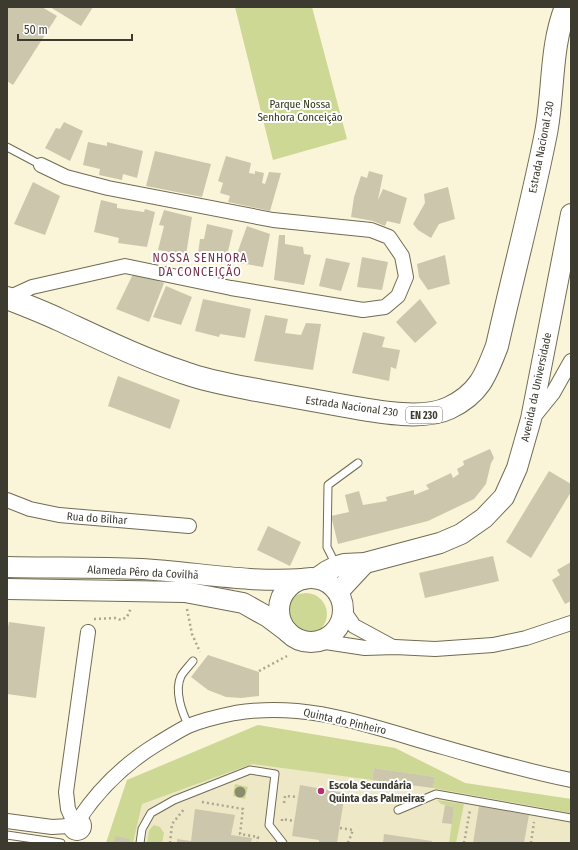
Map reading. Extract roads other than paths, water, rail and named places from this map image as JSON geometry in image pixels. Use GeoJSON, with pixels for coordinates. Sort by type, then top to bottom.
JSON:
{"type":"FeatureCollection","features":[{"type":"Feature","properties":{"kind":"main road","name":"Estrada Nacional 230"},"geometry":{"type":"LineString","coordinates":[[7,298],[59,319],[106,342],[148,359],[185,373],[218,383],[381,412],[425,415],[448,409],[465,399],[480,385],[497,346],[546,132],[553,70],[566,16]]}},
{"type":"Feature","properties":{"kind":"main road","name":"Avenida da Universidade"},"geometry":{"type":"LineString","coordinates":[[310,579],[344,564],[365,563],[440,543],[461,534],[484,518],[504,497],[517,468],[531,419],[571,214]]}},
{"type":"Feature","properties":{"kind":"main road"},"geometry":{"type":"LineString","coordinates":[[340,601],[365,563]]}},
{"type":"Feature","properties":{"kind":"main road","name":"Alameda Pêro da Covilhã"},"geometry":{"type":"LineString","coordinates":[[7,567],[142,570],[222,578],[277,581],[310,579]]}},
{"type":"Feature","properties":{"kind":"main road"},"geometry":{"type":"LineString","coordinates":[[288,632],[282,623],[280,612],[280,602],[285,592],[293,584],[310,579],[326,581],[340,601],[341,621],[336,630],[328,637],[319,641]]}},
{"type":"Feature","properties":{"kind":"main road","name":"Alameda Pêro da Covilhã"},"geometry":{"type":"LineString","coordinates":[[7,590],[186,592],[243,603],[268,617],[302,641],[319,641]]}},
{"type":"Feature","properties":{"kind":"street"},"geometry":{"type":"LineString","coordinates":[[7,298],[32,287],[125,266],[231,288],[363,310],[385,306],[398,296],[406,277],[402,256],[389,237],[370,230],[265,219],[108,188],[66,178],[41,165]]}},
{"type":"Feature","properties":{"kind":"street"},"geometry":{"type":"LineString","coordinates":[[531,419],[553,393],[571,361]]}},
{"type":"Feature","properties":{"kind":"street","name":"Rua do Bilhar"},"geometry":{"type":"LineString","coordinates":[[7,500],[30,509],[58,515],[189,526]]}},
{"type":"Feature","properties":{"kind":"street"},"geometry":{"type":"LineString","coordinates":[[340,601],[354,626],[378,640],[395,647]]}},
{"type":"Feature","properties":{"kind":"street"},"geometry":{"type":"LineString","coordinates":[[319,641],[365,648],[395,647],[435,649],[493,645],[567,627]]}},
{"type":"Feature","properties":{"kind":"street"},"geometry":{"type":"LineString","coordinates":[[7,821],[52,827],[74,822],[68,809],[66,792],[88,632]]}},
{"type":"Feature","properties":{"kind":"street","name":"Quinta do Pinheiro"},"geometry":{"type":"LineString","coordinates":[[74,822],[90,802],[125,767],[146,751],[189,726],[227,715],[254,710],[279,709],[305,711],[361,723],[516,768],[571,780]]}},
{"type":"Feature","properties":{"kind":"lane"},"geometry":{"type":"LineString","coordinates":[[7,147],[41,165]]}},
{"type":"Feature","properties":{"kind":"lane"},"geometry":{"type":"LineString","coordinates":[[337,566],[326,547],[328,485],[358,463]]}},
{"type":"Feature","properties":{"kind":"lane"},"geometry":{"type":"LineString","coordinates":[[189,726],[181,709],[178,692],[181,677],[193,661]]}},
{"type":"Feature","properties":{"kind":"lane"},"geometry":{"type":"LineString","coordinates":[[140,843],[142,829],[151,813],[174,800],[250,770],[275,774],[269,825],[283,843]]}},
{"type":"Feature","properties":{"kind":"lane"},"geometry":{"type":"LineString","coordinates":[[398,810],[436,794],[571,818]]}},
{"type":"Feature","properties":{"kind":"lane"},"geometry":{"type":"LineString","coordinates":[[7,835],[61,843]]}},
{"type":"Feature","properties":{"kind":"place","name":"Escola Secundária Quinta das Palmeiras"},"geometry":{"type":"Point","coordinates":[321,791]}},
{"type":"Feature","properties":{"kind":"district","name":"NOSSA SENHORA DA CONCEIÇÃO"},"geometry":{"type":"Point","coordinates":[200,265]}},
{"type":"Feature","properties":{"kind":"park label","name":"Parque Nossa Senhora Conceição"},"geometry":{"type":"Point","coordinates":[300,110]}}]}
